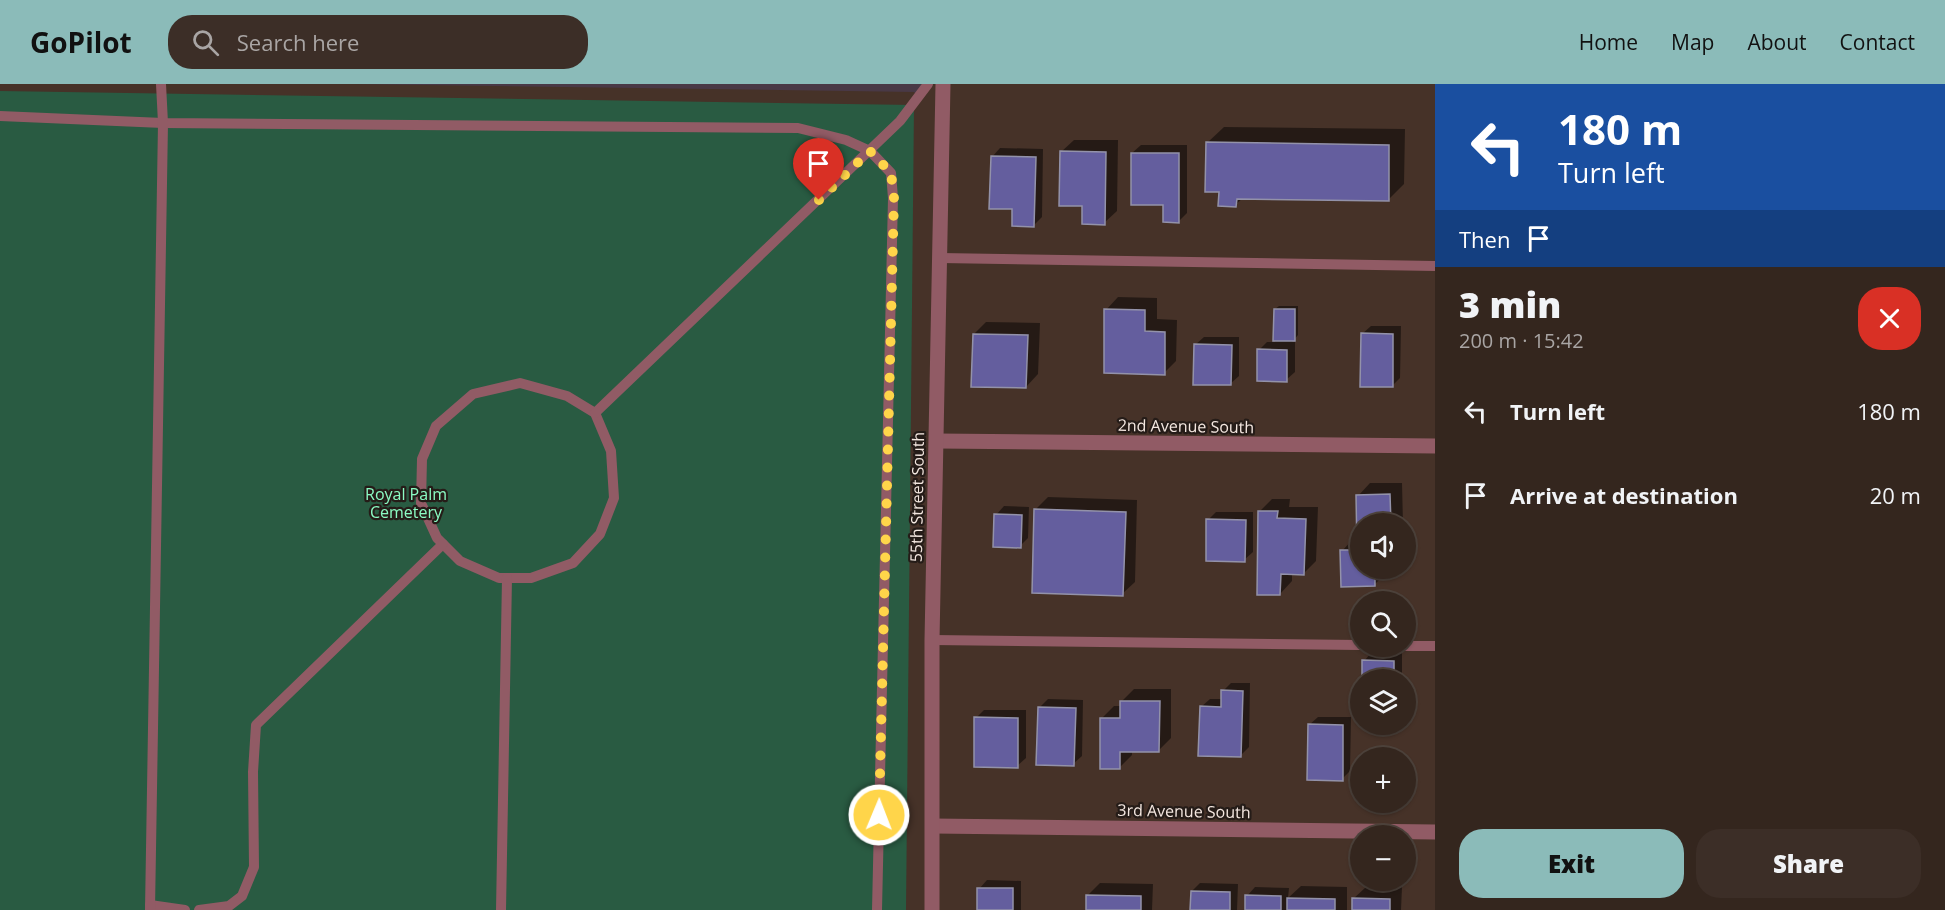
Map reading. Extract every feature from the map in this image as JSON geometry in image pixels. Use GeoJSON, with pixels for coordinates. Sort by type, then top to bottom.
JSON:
{"type":"FeatureCollection","features":[{"type":"Feature","properties":{"kind":"street","name":"55th Street South"},"geometry":{"type":"LineString","coordinates":[[932,910],[932,640],[943,84]]}},
{"type":"Feature","properties":{"kind":"street","name":"2nd Avenue South"},"geometry":{"type":"LineString","coordinates":[[937,441],[1435,446]]}},
{"type":"Feature","properties":{"kind":"street","name":"3rd Avenue South"},"geometry":{"type":"LineString","coordinates":[[933,826],[1435,832]]}},
{"type":"Feature","properties":{"kind":"lane"},"geometry":{"type":"LineString","coordinates":[[160,84],[164,123],[150,908],[184,910]]}},
{"type":"Feature","properties":{"kind":"lane"},"geometry":{"type":"LineString","coordinates":[[595,413],[870,151],[900,121],[928,84]]}},
{"type":"Feature","properties":{"kind":"lane"},"geometry":{"type":"LineString","coordinates":[[0,116],[164,123],[798,128],[846,140],[870,151],[891,173],[894,198],[877,910]]}},
{"type":"Feature","properties":{"kind":"lane"},"geometry":{"type":"LineString","coordinates":[[940,258],[1435,266]]}},
{"type":"Feature","properties":{"kind":"lane"},"geometry":{"type":"LineString","coordinates":[[520,383],[567,396],[595,413],[611,451],[614,498],[600,534],[573,563],[531,579],[499,578],[460,561],[437,538],[421,503],[422,459],[436,426],[473,394],[520,383]]}},
{"type":"Feature","properties":{"kind":"lane"},"geometry":{"type":"LineString","coordinates":[[199,910],[229,906],[242,896],[254,867],[253,772],[256,725],[443,544]]}},
{"type":"Feature","properties":{"kind":"lane"},"geometry":{"type":"LineString","coordinates":[[501,910],[507,578]]}},
{"type":"Feature","properties":{"kind":"lane"},"geometry":{"type":"LineString","coordinates":[[932,640],[1350,645]]}},
{"type":"Feature","properties":{"kind":"lane"},"geometry":{"type":"LineString","coordinates":[[1416,646],[1435,646]]}},
{"type":"Feature","properties":{"kind":"shaded area"},"geometry":{"type":"Polygon","coordinates":[[[354,84],[921,84],[921,100],[914,92],[354,84]]]}},
{"type":"Feature","properties":{"kind":"green space","name":"Royal Palm Cemetery"},"geometry":{"type":"Polygon","coordinates":[[[0,91],[914,105],[906,910],[0,910],[0,91]]]}},
{"type":"Feature","properties":{"kind":"building"},"geometry":{"type":"Polygon","coordinates":[[[1206,142],[1389,145],[1389,201],[1237,199],[1236,207],[1218,206],[1219,192],[1205,192],[1206,142]]]}},
{"type":"Feature","properties":{"kind":"building"},"geometry":{"type":"Polygon","coordinates":[[[1060,151],[1106,152],[1105,225],[1082,224],[1082,206],[1059,206],[1060,151]]]}},
{"type":"Feature","properties":{"kind":"building"},"geometry":{"type":"Polygon","coordinates":[[[1131,153],[1179,153],[1179,223],[1163,222],[1163,205],[1131,205],[1131,153]]]}},
{"type":"Feature","properties":{"kind":"building"},"geometry":{"type":"Polygon","coordinates":[[[991,156],[1036,157],[1034,227],[1012,226],[1012,209],[989,209],[991,156]]]}},
{"type":"Feature","properties":{"kind":"building"},"geometry":{"type":"Polygon","coordinates":[[[1104,309],[1145,310],[1145,331],[1165,332],[1165,375],[1104,373],[1104,309]]]}},
{"type":"Feature","properties":{"kind":"building"},"geometry":{"type":"Polygon","coordinates":[[[1274,309],[1295,309],[1295,341],[1273,341],[1274,309]]]}},
{"type":"Feature","properties":{"kind":"building"},"geometry":{"type":"Polygon","coordinates":[[[1361,333],[1393,334],[1393,387],[1360,387],[1361,333]]]}},
{"type":"Feature","properties":{"kind":"building"},"geometry":{"type":"Polygon","coordinates":[[[973,334],[1028,335],[1026,388],[971,387],[973,334]]]}},
{"type":"Feature","properties":{"kind":"building"},"geometry":{"type":"Polygon","coordinates":[[[1194,344],[1232,345],[1231,385],[1193,385],[1194,344]]]}},
{"type":"Feature","properties":{"kind":"building"},"geometry":{"type":"Polygon","coordinates":[[[1257,349],[1287,350],[1287,382],[1257,381],[1257,349]]]}},
{"type":"Feature","properties":{"kind":"building"},"geometry":{"type":"Polygon","coordinates":[[[1390,494],[1391,513],[1356,513],[1356,495],[1390,494]]]}},
{"type":"Feature","properties":{"kind":"building"},"geometry":{"type":"Polygon","coordinates":[[[1034,509],[1126,512],[1123,596],[1032,593],[1034,509]]]}},
{"type":"Feature","properties":{"kind":"building"},"geometry":{"type":"Polygon","coordinates":[[[1258,511],[1278,511],[1277,518],[1306,519],[1304,575],[1281,574],[1280,595],[1257,595],[1258,511]]]}},
{"type":"Feature","properties":{"kind":"building"},"geometry":{"type":"Polygon","coordinates":[[[994,514],[1022,515],[1021,548],[993,547],[994,514]]]}},
{"type":"Feature","properties":{"kind":"building"},"geometry":{"type":"Polygon","coordinates":[[[1206,519],[1246,520],[1245,562],[1206,561],[1206,519]]]}},
{"type":"Feature","properties":{"kind":"building"},"geometry":{"type":"Polygon","coordinates":[[[1340,550],[1350,550],[1350,579],[1375,579],[1375,586],[1341,587],[1340,550]]]}},
{"type":"Feature","properties":{"kind":"building"},"geometry":{"type":"Polygon","coordinates":[[[1362,660],[1394,661],[1394,669],[1362,669],[1362,660]]]}},
{"type":"Feature","properties":{"kind":"building"},"geometry":{"type":"Polygon","coordinates":[[[1221,690],[1243,691],[1241,757],[1198,756],[1200,706],[1221,707],[1221,690]]]}},
{"type":"Feature","properties":{"kind":"building"},"geometry":{"type":"Polygon","coordinates":[[[1120,701],[1160,701],[1159,752],[1120,752],[1120,769],[1100,769],[1100,718],[1120,718],[1120,701]]]}},
{"type":"Feature","properties":{"kind":"building"},"geometry":{"type":"Polygon","coordinates":[[[1038,707],[1076,708],[1074,766],[1036,765],[1038,707]]]}},
{"type":"Feature","properties":{"kind":"building"},"geometry":{"type":"Polygon","coordinates":[[[974,717],[1018,718],[1018,768],[974,767],[974,717]]]}},
{"type":"Feature","properties":{"kind":"building"},"geometry":{"type":"Polygon","coordinates":[[[1308,724],[1343,725],[1343,781],[1307,780],[1308,724]]]}},
{"type":"Feature","properties":{"kind":"building"},"geometry":{"type":"Polygon","coordinates":[[[977,888],[1013,888],[1013,910],[977,910],[977,888]]]}},
{"type":"Feature","properties":{"kind":"building"},"geometry":{"type":"Polygon","coordinates":[[[1191,891],[1230,892],[1230,910],[1190,910],[1191,891]]]}},
{"type":"Feature","properties":{"kind":"building"},"geometry":{"type":"Polygon","coordinates":[[[1086,895],[1141,896],[1141,910],[1086,910],[1086,895]]]}},
{"type":"Feature","properties":{"kind":"building"},"geometry":{"type":"Polygon","coordinates":[[[1245,895],[1281,896],[1281,910],[1245,910],[1245,895]]]}},
{"type":"Feature","properties":{"kind":"building"},"geometry":{"type":"Polygon","coordinates":[[[1287,898],[1335,899],[1335,910],[1287,910],[1287,898]]]}},
{"type":"Feature","properties":{"kind":"building"},"geometry":{"type":"Polygon","coordinates":[[[1352,898],[1390,899],[1390,910],[1352,910],[1352,898]]]}},
{"type":"Feature","properties":{"kind":"route"},"geometry":{"type":"LineString","coordinates":[[819,200],[870,151],[891,173],[894,198],[879,815]]}}]}
